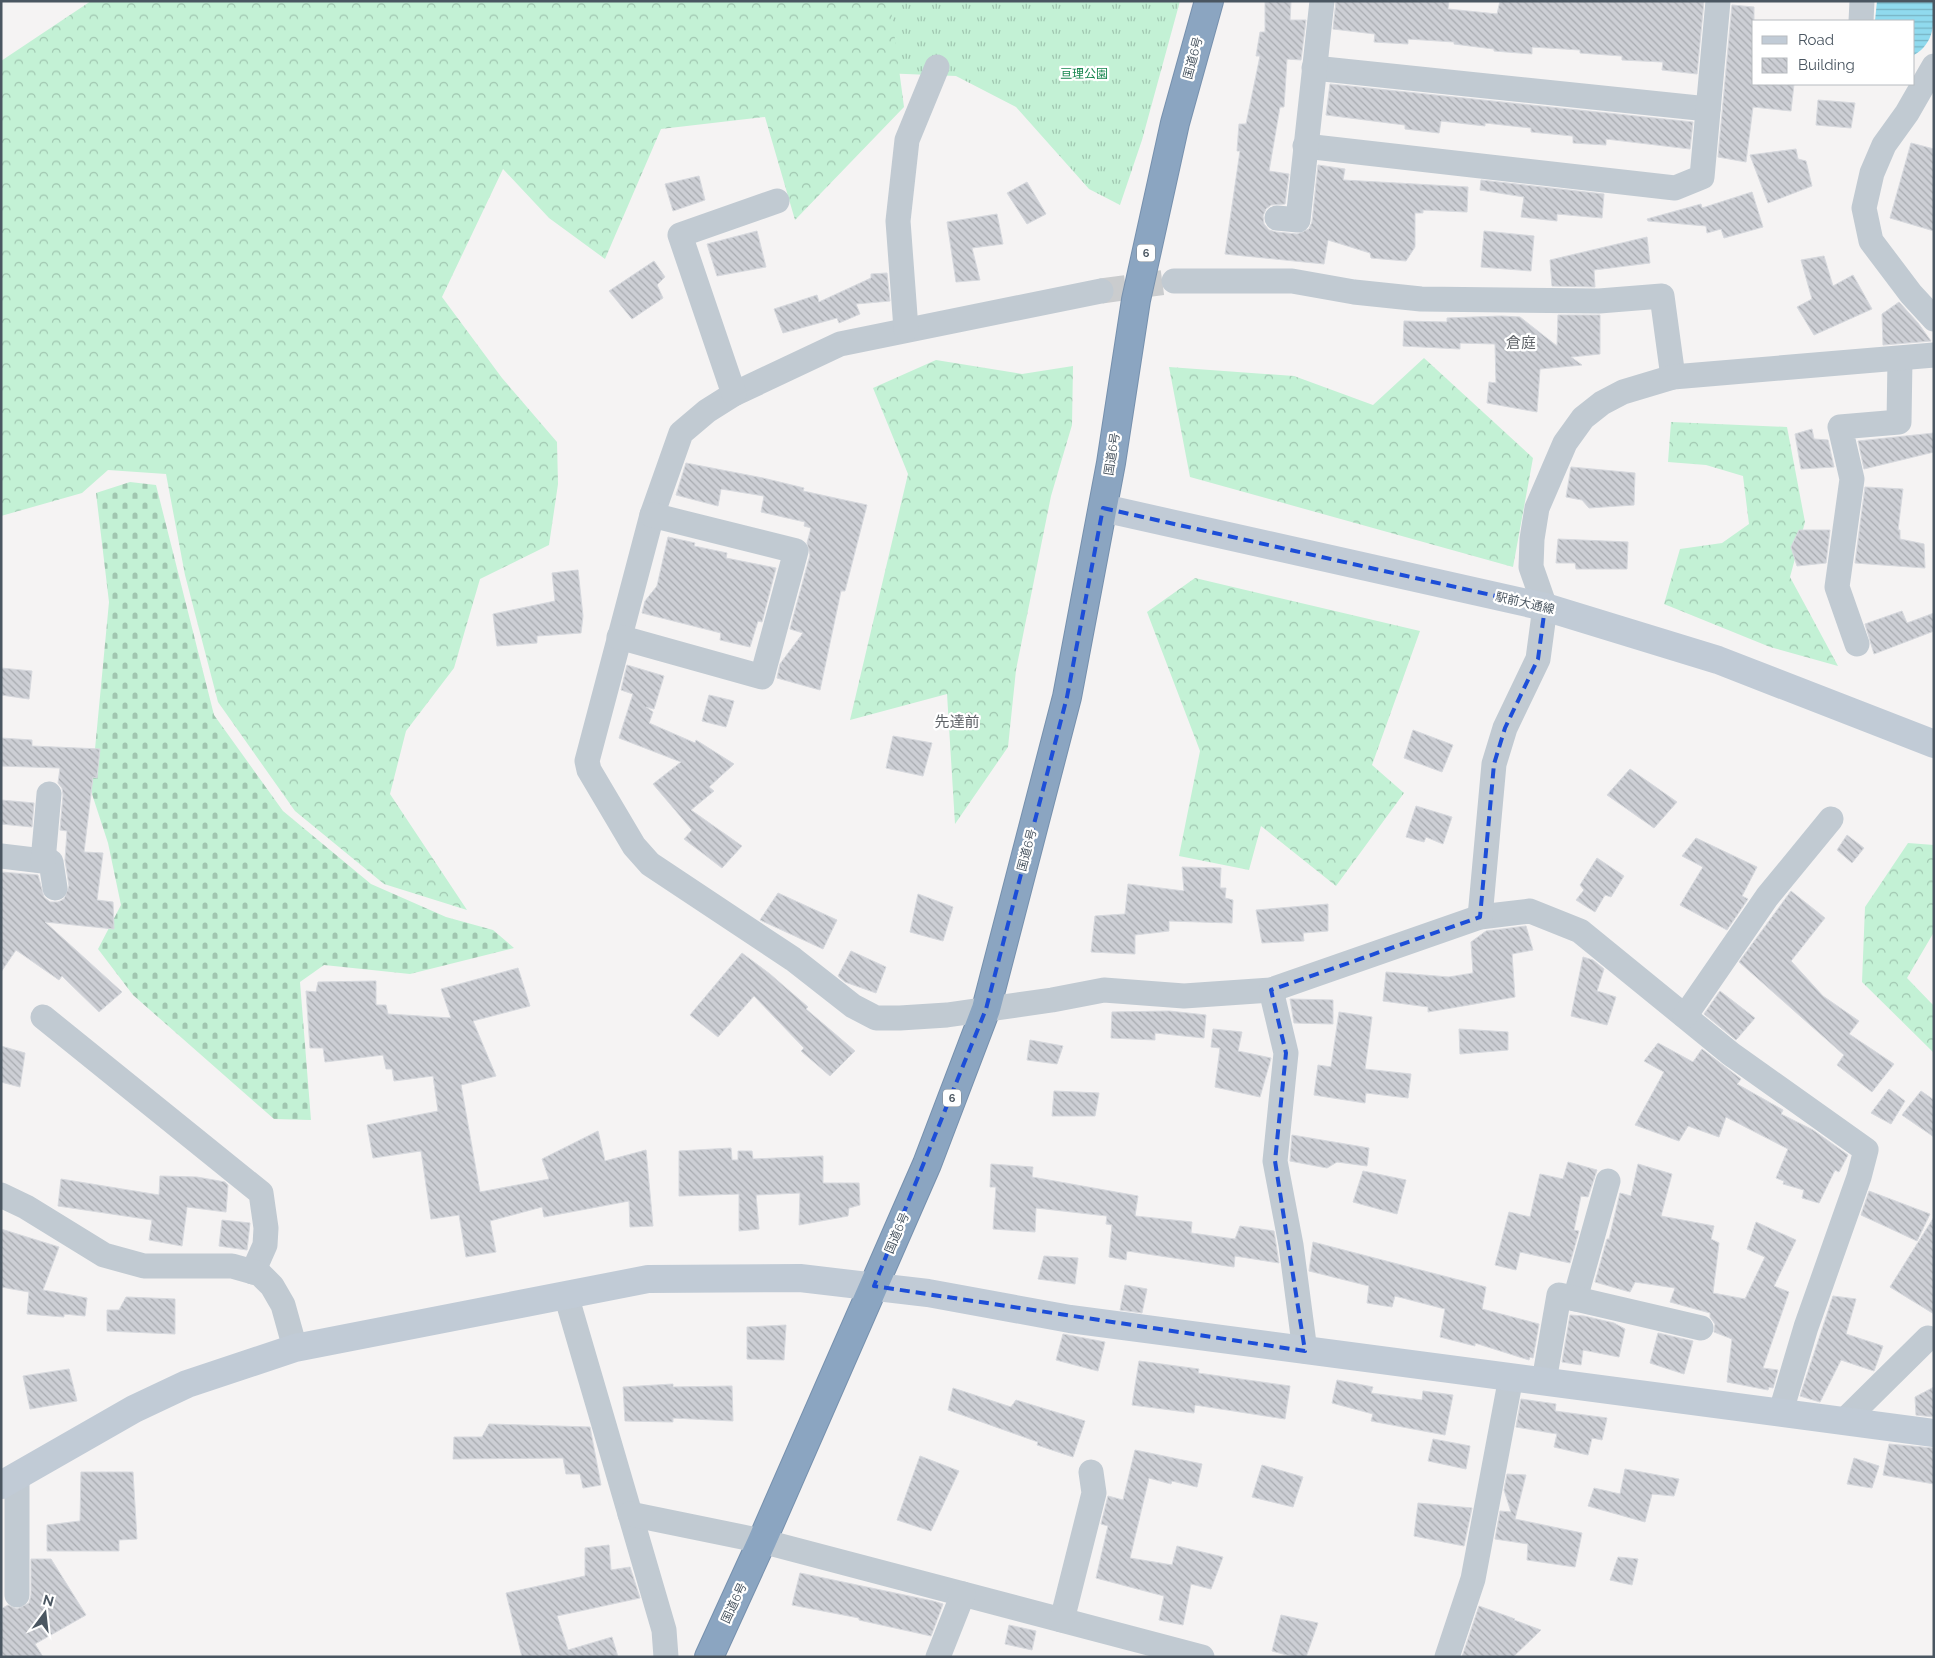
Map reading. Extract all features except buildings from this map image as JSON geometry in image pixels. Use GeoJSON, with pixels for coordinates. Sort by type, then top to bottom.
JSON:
{"type":"FeatureCollection","features":[{"type":"Feature","properties":{"kind":"highway","name":"国道6号"},"geometry":{"type":"LineString","coordinates":[[709,1657],[762,1541],[927,1164],[986,1009],[1067,697],[1103,508],[1138,290],[1176,124],[1208,1]]}},
{"type":"Feature","properties":{"kind":"street"},"geometry":{"type":"LineString","coordinates":[[1277,218],[1298,220],[1304,146],[1322,1]]}},
{"type":"Feature","properties":{"kind":"street"},"geometry":{"type":"LineString","coordinates":[[1304,146],[1675,188],[1702,177],[1718,1]]}},
{"type":"Feature","properties":{"kind":"street"},"geometry":{"type":"LineString","coordinates":[[1861,20],[1862,1]]}},
{"type":"Feature","properties":{"kind":"street"},"geometry":{"type":"LineString","coordinates":[[906,329],[898,221],[907,140],[936,67]]}},
{"type":"Feature","properties":{"kind":"street"},"geometry":{"type":"LineString","coordinates":[[1314,68],[1708,109]]}},
{"type":"Feature","properties":{"kind":"street"},"geometry":{"type":"LineString","coordinates":[[1924,76],[1884,145],[1872,173],[1864,208],[1871,241],[1911,294],[1934,320]]}},
{"type":"Feature","properties":{"kind":"street"},"geometry":{"type":"LineString","coordinates":[[734,394],[680,234],[777,201]]}},
{"type":"Feature","properties":{"kind":"street"},"geometry":{"type":"LineString","coordinates":[[1174,281],[1292,281],[1354,292],[1421,299],[1599,301],[1662,296],[1673,377]]}},
{"type":"Feature","properties":{"kind":"street"},"geometry":{"type":"LineString","coordinates":[[1101,291],[906,329],[840,344],[734,394],[706,411],[681,433],[652,515],[587,761],[589,770],[634,846],[650,864],[793,959],[853,1006],[876,1018],[900,1018],[986,1009],[1104,990],[1184,996],[1270,990],[1480,917],[1530,911],[1580,931],[1731,1054],[1866,1150],[1859,1176],[1806,1327],[1781,1411]]}},
{"type":"Feature","properties":{"kind":"street"},"geometry":{"type":"LineString","coordinates":[[1480,917],[1494,764],[1505,728],[1538,659],[1545,607],[1532,567],[1532,539],[1537,508],[1565,443],[1584,418],[1602,403],[1623,392],[1673,377],[1934,355]]}},
{"type":"Feature","properties":{"kind":"street"},"geometry":{"type":"LineString","coordinates":[[1857,644],[1837,587],[1852,479],[1840,427],[1899,422],[1900,359]]}},
{"type":"Feature","properties":{"kind":"street","name":"駅前大通線"},"geometry":{"type":"LineString","coordinates":[[1103,508],[1545,607],[1718,660],[1934,744]]}},
{"type":"Feature","properties":{"kind":"street"},"geometry":{"type":"LineString","coordinates":[[619,637],[762,677],[796,551],[652,515]]}},
{"type":"Feature","properties":{"kind":"street"},"geometry":{"type":"LineString","coordinates":[[43,861],[49,794]]}},
{"type":"Feature","properties":{"kind":"street"},"geometry":{"type":"LineString","coordinates":[[1685,1016],[1767,897],[1831,819]]}},
{"type":"Feature","properties":{"kind":"street"},"geometry":{"type":"LineString","coordinates":[[1,856],[51,862],[56,888]]}},
{"type":"Feature","properties":{"kind":"street"},"geometry":{"type":"LineString","coordinates":[[1270,990],[1286,1053],[1275,1161],[1291,1245],[1305,1351]]}},
{"type":"Feature","properties":{"kind":"street"},"geometry":{"type":"LineString","coordinates":[[43,1017],[261,1193],[266,1228],[265,1245],[253,1272]]}},
{"type":"Feature","properties":{"kind":"street"},"geometry":{"type":"LineString","coordinates":[[1575,1298],[1608,1181]]}},
{"type":"Feature","properties":{"kind":"street"},"geometry":{"type":"LineString","coordinates":[[1,1195],[26,1207],[104,1255],[144,1266],[232,1266],[260,1274],[272,1286],[283,1305],[295,1348]]}},
{"type":"Feature","properties":{"kind":"street"},"geometry":{"type":"LineString","coordinates":[[17,1595],[9,1481],[134,1409],[187,1384],[295,1348],[648,1279],[800,1278],[928,1292],[1070,1319],[1305,1351],[1781,1411],[1934,1433]]}},
{"type":"Feature","properties":{"kind":"street"},"geometry":{"type":"LineString","coordinates":[[566,1294],[664,1630],[666,1657]]}},
{"type":"Feature","properties":{"kind":"street"},"geometry":{"type":"LineString","coordinates":[[1544,1381],[1559,1295],[1701,1328]]}},
{"type":"Feature","properties":{"kind":"street"},"geometry":{"type":"LineString","coordinates":[[1845,1420],[1928,1338]]}},
{"type":"Feature","properties":{"kind":"street"},"geometry":{"type":"LineString","coordinates":[[1447,1657],[1473,1579],[1511,1377]]}},
{"type":"Feature","properties":{"kind":"street"},"geometry":{"type":"LineString","coordinates":[[1062,1620],[1094,1494],[1091,1472]]}},
{"type":"Feature","properties":{"kind":"street"},"geometry":{"type":"LineString","coordinates":[[630,1514],[762,1541],[1202,1657]]}},
{"type":"Feature","properties":{"kind":"street"},"geometry":{"type":"LineString","coordinates":[[938,1657],[962,1594]]}},
{"type":"Feature","properties":{"kind":"highlighted area"},"geometry":{"type":"Polygon","coordinates":[[[1103,508],[1545,607],[1538,659],[1505,728],[1494,764],[1480,917],[1271,990],[1286,1053],[1275,1161],[1305,1351],[874,1286],[986,1009],[1067,697],[1103,508]]]}},
{"type":"Feature","properties":{"kind":"green space"},"geometry":{"type":"Polygon","coordinates":[[[91,1],[890,1],[904,107],[795,220],[765,117],[661,129],[605,259],[549,218],[503,169],[442,297],[502,378],[557,442],[558,484],[549,545],[480,579],[454,668],[406,731],[390,794],[467,910],[384,884],[295,811],[218,702],[185,575],[166,474],[108,470],[82,493],[1,516],[1,61],[91,1]]]}},
{"type":"Feature","properties":{"kind":"green space","name":"亘理公園"},"geometry":{"type":"Polygon","coordinates":[[[485,1],[1180,1],[1142,140],[1120,205],[1089,189],[1016,107],[956,76],[502,58],[485,1]]]}},
{"type":"Feature","properties":{"kind":"green space"},"geometry":{"type":"Polygon","coordinates":[[[1424,358],[1533,458],[1513,567],[1190,477],[1169,367],[1294,376],[1373,405],[1424,358]]]}},
{"type":"Feature","properties":{"kind":"green space"},"geometry":{"type":"Polygon","coordinates":[[[936,360],[1022,374],[1073,366],[1072,425],[1051,496],[1016,670],[1008,747],[955,824],[947,694],[850,720],[908,474],[873,388],[936,360]]]}},
{"type":"Feature","properties":{"kind":"green space"},"geometry":{"type":"Polygon","coordinates":[[[1671,422],[1787,427],[1805,522],[1790,577],[1838,666],[1770,647],[1664,604],[1680,549],[1722,543],[1749,524],[1743,476],[1706,465],[1668,462],[1671,422]]]}},
{"type":"Feature","properties":{"kind":"green space"},"geometry":{"type":"Polygon","coordinates":[[[130,482],[156,485],[214,715],[283,811],[371,884],[446,917],[493,930],[514,948],[410,974],[324,965],[300,982],[311,1120],[274,1119],[133,995],[98,949],[121,905],[108,843],[91,791],[109,602],[96,493],[130,482]]]}},
{"type":"Feature","properties":{"kind":"green space"},"geometry":{"type":"Polygon","coordinates":[[[1195,578],[1420,631],[1372,765],[1404,793],[1336,886],[1261,826],[1249,870],[1179,856],[1200,751],[1147,612],[1195,578]]]}},
{"type":"Feature","properties":{"kind":"green space"},"geometry":{"type":"Polygon","coordinates":[[[1908,843],[1934,845],[1934,932],[1907,978],[1934,1006],[1934,1053],[1862,982],[1865,907],[1908,843]]]}},
{"type":"Feature","properties":{"kind":"water"},"geometry":{"type":"Polygon","coordinates":[[[1877,1],[1934,1],[1934,17],[1930,38],[1926,45],[1915,54],[1915,20],[1875,20],[1877,1]]]}},
{"type":"Feature","properties":{"kind":"tunnel"},"geometry":{"type":"LineString","coordinates":[[1101,291],[1174,281]]}},
{"type":"Feature","properties":{"kind":"district","name":"倉庭"},"geometry":{"type":"Point","coordinates":[1521,343]}},
{"type":"Feature","properties":{"kind":"district","name":"先達前"},"geometry":{"type":"Point","coordinates":[957,722]}}]}
